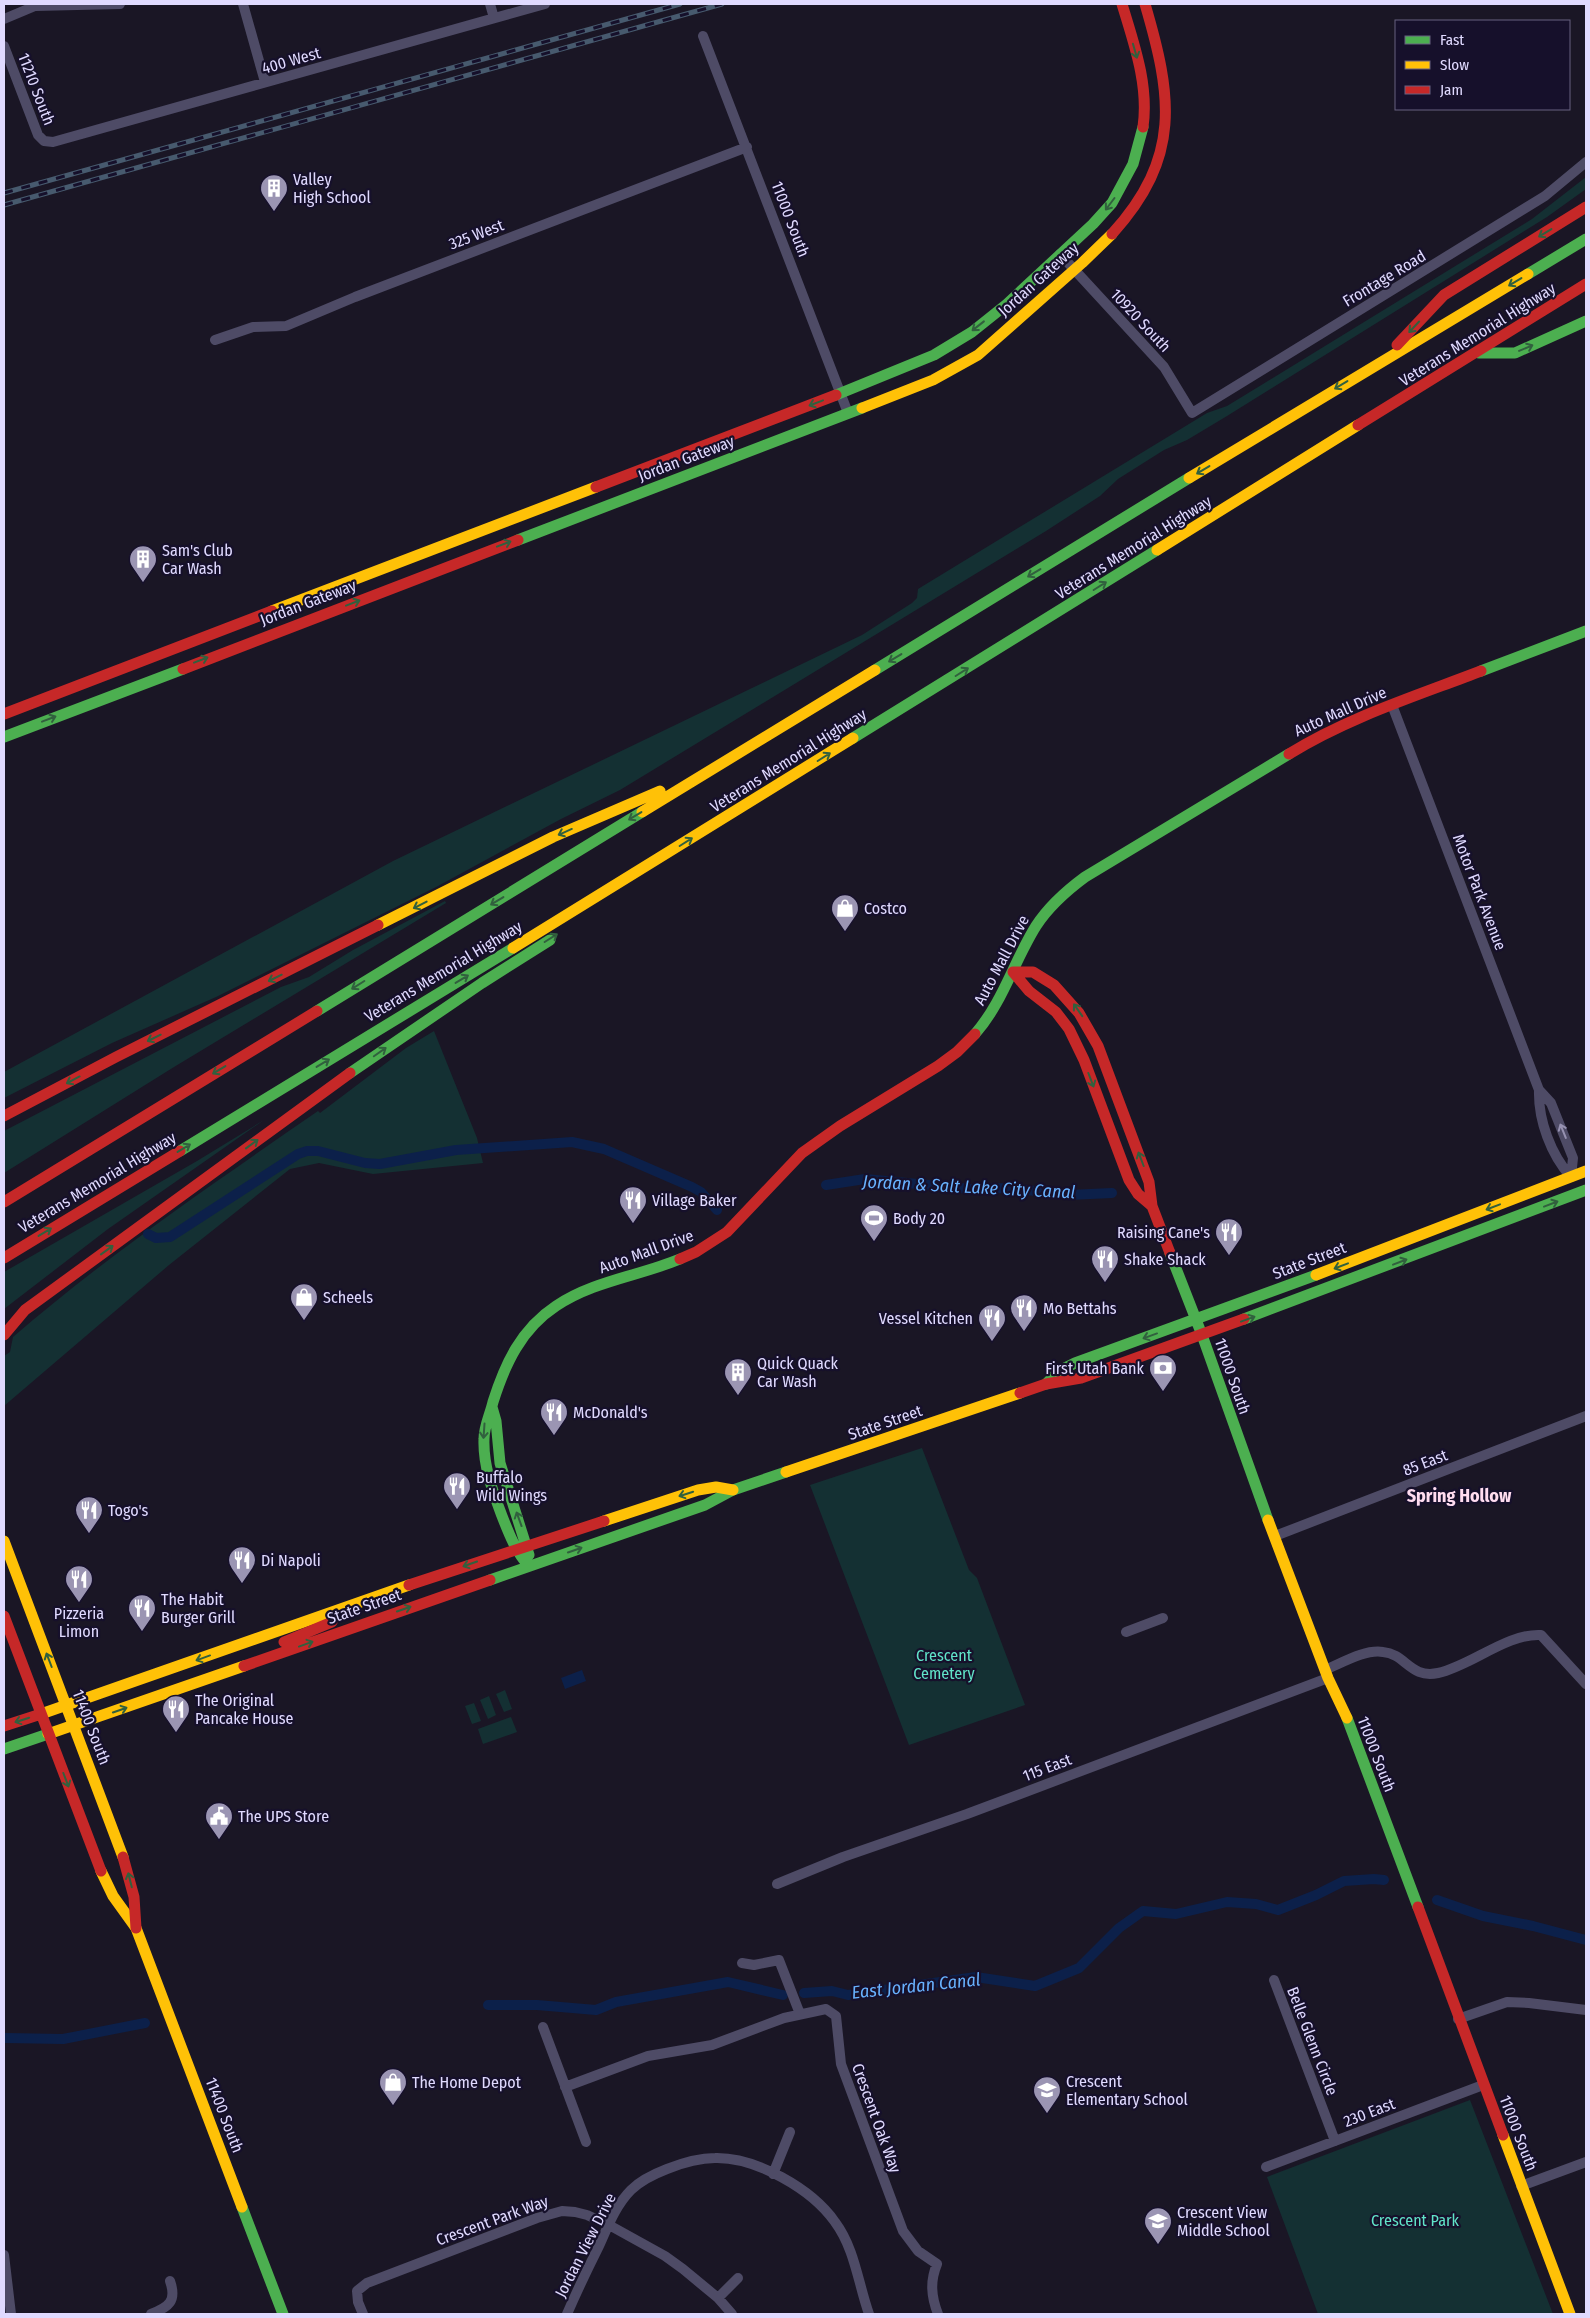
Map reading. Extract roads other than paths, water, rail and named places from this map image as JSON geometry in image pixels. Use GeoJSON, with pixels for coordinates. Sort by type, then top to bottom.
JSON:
{"type":"FeatureCollection","features":[{"type":"Feature","properties":{"kind":"main road","name":"Jordan Gateway"},"geometry":{"type":"LineString","coordinates":[[4,714],[840,393],[934,355],[965,336],[999,310],[1060,254],[1107,209],[1122,188],[1135,160],[1144,123],[1141,74],[1122,4]]}},
{"type":"Feature","properties":{"kind":"main road","name":"Jordan Gateway"},"geometry":{"type":"LineString","coordinates":[[4,737],[848,413],[944,375],[977,355],[1123,223],[1140,198],[1155,168],[1165,125],[1165,87],[1158,50],[1145,4]]}},
{"type":"Feature","properties":{"kind":"main road"},"geometry":{"type":"LineString","coordinates":[[1383,360],[1444,295],[1586,207]]}},
{"type":"Feature","properties":{"kind":"main road","name":"Veterans Memorial Highway"},"geometry":{"type":"LineString","coordinates":[[4,1202],[1383,360],[1586,239]]}},
{"type":"Feature","properties":{"kind":"main road","name":"Veterans Memorial Highway"},"geometry":{"type":"LineString","coordinates":[[4,1258],[644,868],[1478,353],[1586,284]]}},
{"type":"Feature","properties":{"kind":"main road"},"geometry":{"type":"LineString","coordinates":[[1478,353],[1515,353],[1586,321]]}},
{"type":"Feature","properties":{"kind":"main road"},"geometry":{"type":"LineString","coordinates":[[249,619],[257,639]]}},
{"type":"Feature","properties":{"kind":"main road","name":"Auto Mall Drive"},"geometry":{"type":"LineString","coordinates":[[529,1566],[516,1548],[487,1472],[484,1426],[492,1407],[498,1381],[509,1356],[526,1332],[546,1313],[580,1292],[680,1258],[714,1241],[732,1227],[788,1165],[812,1145],[930,1071],[959,1050],[994,1009],[1032,933],[1045,914],[1071,886],[1301,746],[1337,727],[1586,631]]}},
{"type":"Feature","properties":{"kind":"main road"},"geometry":{"type":"LineString","coordinates":[[4,1116],[553,837],[722,764]]}},
{"type":"Feature","properties":{"kind":"main road"},"geometry":{"type":"LineString","coordinates":[[630,890],[644,868]]}},
{"type":"Feature","properties":{"kind":"main road"},"geometry":{"type":"LineString","coordinates":[[4,1335],[26,1310],[311,1100],[477,984],[558,934]]}},
{"type":"Feature","properties":{"kind":"main road","name":"11000 South"},"geometry":{"type":"LineString","coordinates":[[1013,972],[1029,991],[1056,1012],[1069,1029],[1084,1060],[1129,1180],[1138,1194],[1152,1206]]}},
{"type":"Feature","properties":{"kind":"main road","name":"11000 South"},"geometry":{"type":"LineString","coordinates":[[1013,972],[1033,972],[1046,979],[1072,1003],[1086,1022],[1101,1053],[1146,1174],[1151,1190],[1152,1206],[1202,1335],[1274,1536],[1327,1674],[1349,1722],[1570,2314]]}},
{"type":"Feature","properties":{"kind":"main road","name":"State Street"},"geometry":{"type":"LineString","coordinates":[[1046,1384],[1059,1372],[1075,1363],[1196,1320],[1586,1172]]}},
{"type":"Feature","properties":{"kind":"main road","name":"State Street"},"geometry":{"type":"LineString","coordinates":[[4,1749],[705,1506],[733,1490],[1046,1384],[1081,1378],[1202,1335],[1586,1190]]}},
{"type":"Feature","properties":{"kind":"main road"},"geometry":{"type":"LineString","coordinates":[[4,1318],[26,1310]]}},
{"type":"Feature","properties":{"kind":"main road","name":"Auto Mall Drive"},"geometry":{"type":"LineString","coordinates":[[492,1407],[496,1421],[500,1463],[527,1544],[529,1566]]}},
{"type":"Feature","properties":{"kind":"main road","name":"State Street"},"geometry":{"type":"LineString","coordinates":[[4,1726],[527,1544],[698,1490],[716,1487],[733,1490]]}},
{"type":"Feature","properties":{"kind":"main road","name":"11400 South"},"geometry":{"type":"LineString","coordinates":[[4,1541],[128,1873],[134,1897],[136,1928]]}},
{"type":"Feature","properties":{"kind":"main road"},"geometry":{"type":"LineString","coordinates":[[240,1668],[290,1640],[348,1616],[353,1611],[353,1604]]}},
{"type":"Feature","properties":{"kind":"main road","name":"11400 South"},"geometry":{"type":"LineString","coordinates":[[4,1616],[104,1878],[120,1907],[136,1928],[283,2314]]}},
{"type":"Feature","properties":{"kind":"street"},"geometry":{"type":"LineString","coordinates":[[4,19],[35,6],[120,4]]}},
{"type":"Feature","properties":{"kind":"street"},"geometry":{"type":"LineString","coordinates":[[242,4],[265,82]]}},
{"type":"Feature","properties":{"kind":"street"},"geometry":{"type":"LineString","coordinates":[[490,4],[494,18]]}},
{"type":"Feature","properties":{"kind":"street","name":"400 West"},"geometry":{"type":"LineString","coordinates":[[44,141],[53,142],[545,4]]}},
{"type":"Feature","properties":{"kind":"street","name":"11000 South"},"geometry":{"type":"LineString","coordinates":[[703,36],[848,413]]}},
{"type":"Feature","properties":{"kind":"street","name":"11210 South"},"geometry":{"type":"LineString","coordinates":[[4,46],[38,134],[44,141]]}},
{"type":"Feature","properties":{"kind":"street","name":"325 West"},"geometry":{"type":"LineString","coordinates":[[215,340],[254,326],[286,326],[355,297],[747,147]]}},
{"type":"Feature","properties":{"kind":"street","name":"Frontage Road"},"geometry":{"type":"LineString","coordinates":[[1192,413],[1528,207],[1559,186],[1586,162]]}},
{"type":"Feature","properties":{"kind":"street","name":"10920 South"},"geometry":{"type":"LineString","coordinates":[[1060,254],[1164,367],[1192,413]]}},
{"type":"Feature","properties":{"kind":"street","name":"Motor Park Avenue"},"geometry":{"type":"LineString","coordinates":[[1392,705],[1539,1090],[1551,1103],[1573,1158],[1571,1177]]}},
{"type":"Feature","properties":{"kind":"street","name":"Motor Park Avenue"},"geometry":{"type":"LineString","coordinates":[[1539,1090],[1538,1108],[1558,1162],[1571,1177]]}},
{"type":"Feature","properties":{"kind":"street","name":"85 East"},"geometry":{"type":"LineString","coordinates":[[1274,1536],[1586,1416]]}},
{"type":"Feature","properties":{"kind":"street"},"geometry":{"type":"LineString","coordinates":[[1126,1632],[1163,1618]]}},
{"type":"Feature","properties":{"kind":"street","name":"115 East"},"geometry":{"type":"LineString","coordinates":[[777,1884],[868,1848],[967,1814],[1327,1674],[1366,1654],[1384,1652],[1392,1654],[1412,1670],[1420,1673],[1437,1673],[1511,1642],[1531,1635],[1542,1635],[1586,1684]]}},
{"type":"Feature","properties":{"kind":"street"},"geometry":{"type":"LineString","coordinates":[[742,1963],[754,1965],[779,1960],[800,2014]]}},
{"type":"Feature","properties":{"kind":"street","name":"Belle Glenn Circle"},"geometry":{"type":"LineString","coordinates":[[1274,1980],[1335,2141]]}},
{"type":"Feature","properties":{"kind":"street"},"geometry":{"type":"LineString","coordinates":[[1458,2018],[1495,2005],[1513,2002],[1586,2010]]}},
{"type":"Feature","properties":{"kind":"street","name":"Crescent Oak Way"},"geometry":{"type":"LineString","coordinates":[[565,2087],[632,2060],[664,2052],[712,2045],[800,2014],[826,2009],[836,2016],[841,2064],[903,2231],[918,2252],[938,2264],[932,2285],[932,2296],[938,2314]]}},
{"type":"Feature","properties":{"kind":"street"},"geometry":{"type":"LineString","coordinates":[[543,2027],[586,2142]]}},
{"type":"Feature","properties":{"kind":"street","name":"230 East"},"geometry":{"type":"LineString","coordinates":[[1266,2167],[1483,2085]]}},
{"type":"Feature","properties":{"kind":"street"},"geometry":{"type":"LineString","coordinates":[[773,2174],[790,2132]]}},
{"type":"Feature","properties":{"kind":"street","name":"Jordan View Drive"},"geometry":{"type":"LineString","coordinates":[[567,2314],[609,2226],[624,2198],[633,2188],[655,2174],[680,2164],[699,2159],[730,2159],[773,2174],[812,2196],[836,2223],[852,2255],[869,2314]]}},
{"type":"Feature","properties":{"kind":"street"},"geometry":{"type":"LineString","coordinates":[[1521,2186],[1586,2162]]}},
{"type":"Feature","properties":{"kind":"street","name":"Crescent Park Way"},"geometry":{"type":"LineString","coordinates":[[363,2314],[358,2302],[358,2291],[367,2283],[549,2214],[575,2212],[587,2215],[664,2256],[718,2298],[732,2314]]}},
{"type":"Feature","properties":{"kind":"street"},"geometry":{"type":"LineString","coordinates":[[4,2255],[12,2314]]}},
{"type":"Feature","properties":{"kind":"street"},"geometry":{"type":"LineString","coordinates":[[718,2298],[738,2278]]}},
{"type":"Feature","properties":{"kind":"street"},"geometry":{"type":"LineString","coordinates":[[151,2314],[164,2308],[172,2298],[174,2293],[170,2281]]}},
{"type":"Feature","properties":{"kind":"water"},"geometry":{"type":"Polygon","coordinates":[[[582,1670],[586,1681],[565,1689],[561,1678],[582,1670]]]}},
{"type":"Feature","properties":{"kind":"waterway","name":"Jordan & Salt Lake City Canal"},"geometry":{"type":"LineString","coordinates":[[148,1234],[156,1238],[170,1237],[298,1154],[307,1151],[318,1151],[365,1163],[380,1164],[456,1150],[572,1142],[604,1149],[692,1187],[701,1192],[717,1210]]}},
{"type":"Feature","properties":{"kind":"waterway","name":"Jordan & Salt Lake City Canal"},"geometry":{"type":"LineString","coordinates":[[826,1185],[865,1179],[971,1189],[1010,1188],[1069,1195],[1112,1193]]}},
{"type":"Feature","properties":{"kind":"waterway","name":"East Jordan Canal"},"geometry":{"type":"LineString","coordinates":[[804,1993],[832,1991],[848,1995],[976,1977],[1035,1986],[1079,1968],[1119,1928],[1143,1911],[1176,1914],[1227,1902],[1256,1904],[1278,1910],[1316,1895],[1344,1881],[1384,1880]]}},
{"type":"Feature","properties":{"kind":"waterway","name":"East Jordan Canal"},"geometry":{"type":"LineString","coordinates":[[1437,1900],[1483,1916],[1533,1926],[1586,1940]]}},
{"type":"Feature","properties":{"kind":"waterway","name":"East Jordan Canal"},"geometry":{"type":"LineString","coordinates":[[488,2005],[537,2005],[596,2010],[616,2002],[728,1982],[783,1995]]}},
{"type":"Feature","properties":{"kind":"waterway","name":"East Jordan Canal"},"geometry":{"type":"LineString","coordinates":[[4,2038],[63,2039],[145,2023]]}},
{"type":"Feature","properties":{"kind":"railway"},"geometry":{"type":"LineString","coordinates":[[4,193],[680,4]]}},
{"type":"Feature","properties":{"kind":"railway"},"geometry":{"type":"LineString","coordinates":[[4,205],[722,4]]}},
{"type":"Feature","properties":{"kind":"place","name":"Valley High School"},"geometry":{"type":"Point","coordinates":[274,212]}},
{"type":"Feature","properties":{"kind":"place","name":"Sam's Club Car Wash"},"geometry":{"type":"Point","coordinates":[143,583]}},
{"type":"Feature","properties":{"kind":"place","name":"Costco"},"geometry":{"type":"Point","coordinates":[845,932]}},
{"type":"Feature","properties":{"kind":"place","name":"Village Baker"},"geometry":{"type":"Point","coordinates":[633,1224]}},
{"type":"Feature","properties":{"kind":"place","name":"Body 20"},"geometry":{"type":"Point","coordinates":[874,1242]}},
{"type":"Feature","properties":{"kind":"place","name":"Raising Cane's"},"geometry":{"type":"Point","coordinates":[1229,1256]}},
{"type":"Feature","properties":{"kind":"place","name":"Shake Shack"},"geometry":{"type":"Point","coordinates":[1105,1283]}},
{"type":"Feature","properties":{"kind":"place","name":"Scheels"},"geometry":{"type":"Point","coordinates":[304,1321]}},
{"type":"Feature","properties":{"kind":"place","name":"Mo Bettahs"},"geometry":{"type":"Point","coordinates":[1024,1332]}},
{"type":"Feature","properties":{"kind":"place","name":"Vessel Kitchen"},"geometry":{"type":"Point","coordinates":[992,1342]}},
{"type":"Feature","properties":{"kind":"place","name":"First Utah Bank"},"geometry":{"type":"Point","coordinates":[1163,1392]}},
{"type":"Feature","properties":{"kind":"place","name":"Quick Quack Car Wash"},"geometry":{"type":"Point","coordinates":[738,1396]}},
{"type":"Feature","properties":{"kind":"place","name":"McDonald's"},"geometry":{"type":"Point","coordinates":[554,1436]}},
{"type":"Feature","properties":{"kind":"place","name":"Buffalo Wild Wings"},"geometry":{"type":"Point","coordinates":[457,1510]}},
{"type":"Feature","properties":{"kind":"place","name":"Togo's"},"geometry":{"type":"Point","coordinates":[89,1534]}},
{"type":"Feature","properties":{"kind":"place","name":"Di Napoli"},"geometry":{"type":"Point","coordinates":[242,1584]}},
{"type":"Feature","properties":{"kind":"place","name":"Pizzeria Limon"},"geometry":{"type":"Point","coordinates":[79,1603]}},
{"type":"Feature","properties":{"kind":"place","name":"The Habit Burger Grill"},"geometry":{"type":"Point","coordinates":[142,1632]}},
{"type":"Feature","properties":{"kind":"place","name":"The Original Pancake House"},"geometry":{"type":"Point","coordinates":[176,1733]}},
{"type":"Feature","properties":{"kind":"place","name":"The UPS Store"},"geometry":{"type":"Point","coordinates":[219,1840]}},
{"type":"Feature","properties":{"kind":"place","name":"The Home Depot"},"geometry":{"type":"Point","coordinates":[393,2106]}},
{"type":"Feature","properties":{"kind":"place","name":"Crescent Elementary School"},"geometry":{"type":"Point","coordinates":[1047,2114]}},
{"type":"Feature","properties":{"kind":"place","name":"Crescent View Middle School"},"geometry":{"type":"Point","coordinates":[1158,2245]}},
{"type":"Feature","properties":{"kind":"district","name":"Spring Hollow"},"geometry":{"type":"Point","coordinates":[1459,1496]}},
{"type":"Feature","properties":{"kind":"park label","name":"Crescent Cemetery"},"geometry":{"type":"Point","coordinates":[944,1664]}},
{"type":"Feature","properties":{"kind":"park label","name":"Crescent Park"},"geometry":{"type":"Point","coordinates":[1415,2220]}}]}
